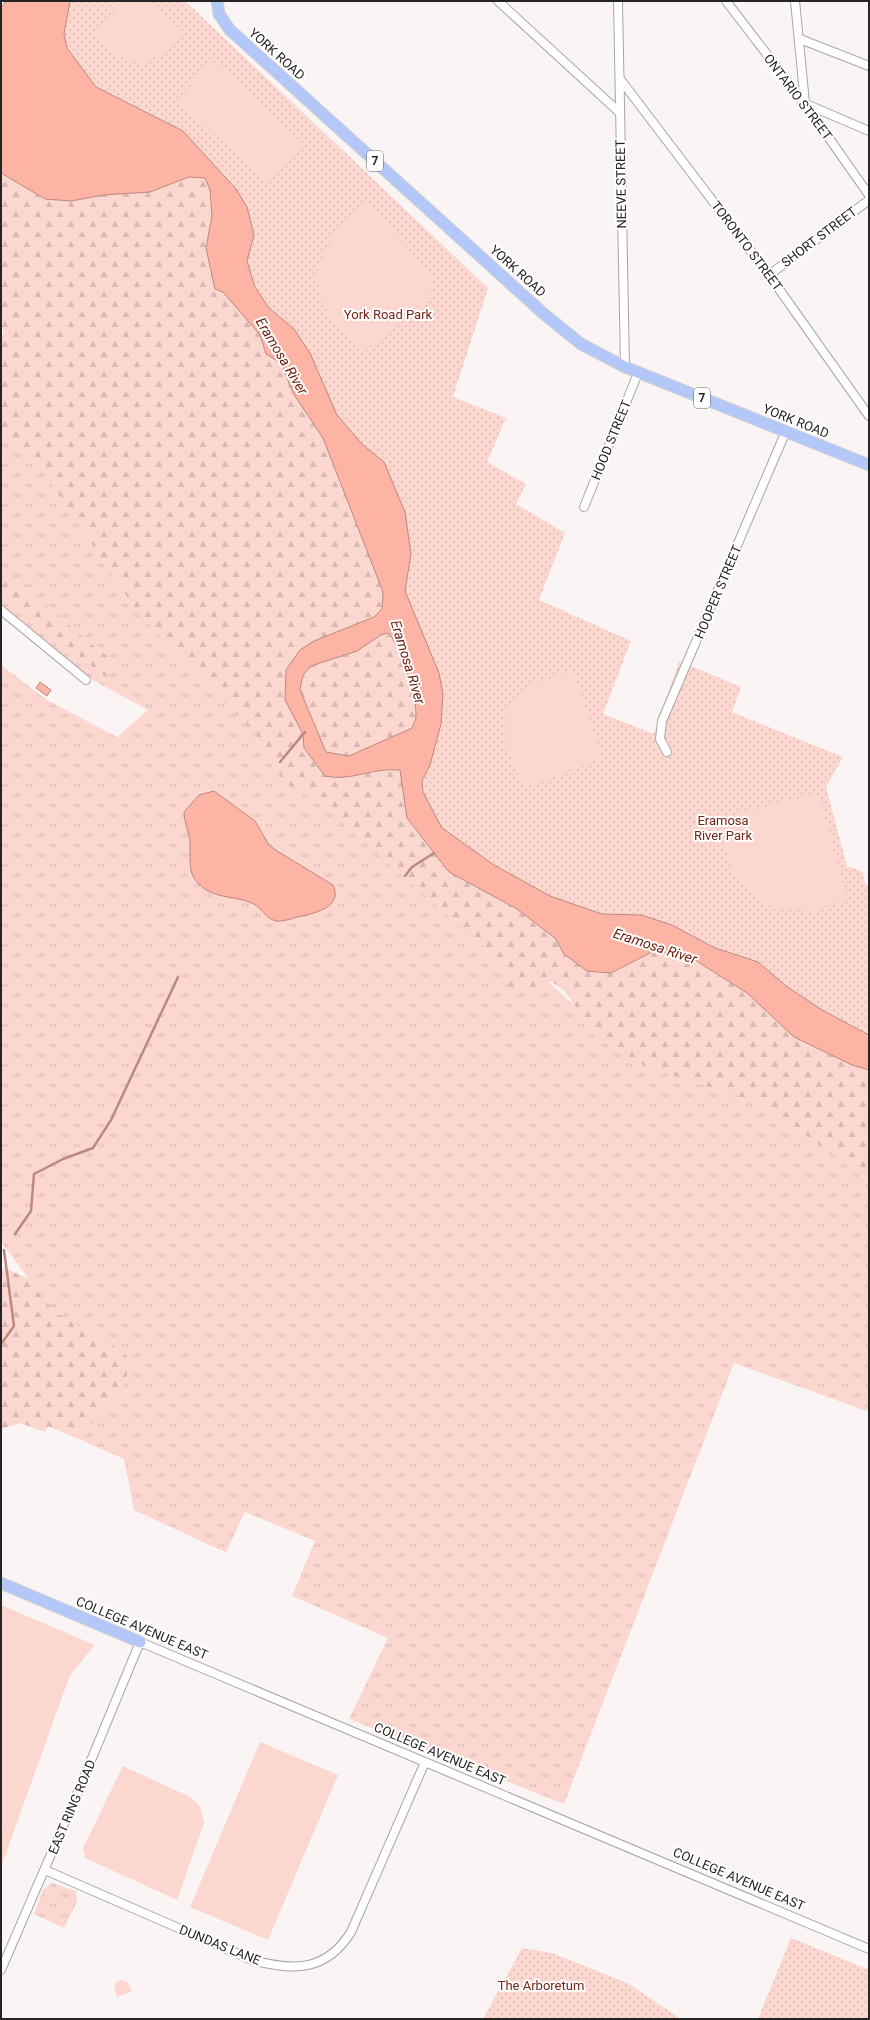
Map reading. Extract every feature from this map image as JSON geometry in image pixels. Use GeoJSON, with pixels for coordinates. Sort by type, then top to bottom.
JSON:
{"type":"FeatureCollection","features":[{"type":"Feature","properties":{"kind":"main road","name":"YORK ROAD"},"geometry":{"type":"LineString","coordinates":[[217,1],[219,14],[230,30],[534,305],[581,344],[625,367],[869,465]]}},
{"type":"Feature","properties":{"kind":"main road","name":"COLLEGE AVENUE EAST"},"geometry":{"type":"LineString","coordinates":[[1,1584],[140,1642]]}},
{"type":"Feature","properties":{"kind":"street"},"geometry":{"type":"LineString","coordinates":[[498,1],[620,112]]}},
{"type":"Feature","properties":{"kind":"street","name":"NEEVE STREET"},"geometry":{"type":"LineString","coordinates":[[618,1],[625,367]]}},
{"type":"Feature","properties":{"kind":"street","name":"ONTARIO STREET"},"geometry":{"type":"LineString","coordinates":[[726,1],[805,104],[869,195]]}},
{"type":"Feature","properties":{"kind":"street"},"geometry":{"type":"LineString","coordinates":[[795,1],[800,39],[805,104],[869,131]]}},
{"type":"Feature","properties":{"kind":"street"},"geometry":{"type":"LineString","coordinates":[[800,39],[869,66]]}},
{"type":"Feature","properties":{"kind":"street","name":"TORONTO STREET"},"geometry":{"type":"LineString","coordinates":[[620,79],[769,275],[869,416]]}},
{"type":"Feature","properties":{"kind":"street","name":"SHORT STREET"},"geometry":{"type":"LineString","coordinates":[[769,275],[869,200]]}},
{"type":"Feature","properties":{"kind":"street","name":"HOOD STREET"},"geometry":{"type":"LineString","coordinates":[[584,507],[638,372]]}},
{"type":"Feature","properties":{"kind":"street","name":"HOOPER STREET"},"geometry":{"type":"LineString","coordinates":[[667,752],[660,738],[662,721],[786,432]]}},
{"type":"Feature","properties":{"kind":"street"},"geometry":{"type":"LineString","coordinates":[[1,610],[86,680]]}},
{"type":"Feature","properties":{"kind":"street","name":"COLLEGE AVENUE EAST"},"geometry":{"type":"LineString","coordinates":[[140,1642],[869,1949]]}},
{"type":"Feature","properties":{"kind":"street","name":"EAST RING ROAD"},"geometry":{"type":"LineString","coordinates":[[1,1970],[45,1870],[140,1642]]}},
{"type":"Feature","properties":{"kind":"street","name":"DUNDAS LANE"},"geometry":{"type":"LineString","coordinates":[[45,1870],[252,1960],[281,1967],[313,1965],[334,1953],[351,1932],[425,1762]]}},
{"type":"Feature","properties":{"kind":"green space","name":"Eramosa River Park"},"geometry":{"type":"Polygon","coordinates":[[[70,1],[185,1],[488,288],[453,397],[506,418],[487,462],[526,484],[516,504],[565,533],[539,600],[631,641],[603,714],[654,734],[679,661],[741,687],[732,712],[843,757],[826,787],[847,866],[863,872],[865,884],[869,886],[869,1035],[822,1010],[786,986],[758,962],[715,948],[672,925],[641,915],[602,914],[550,896],[494,865],[442,828],[423,792],[422,781],[430,765],[439,673],[405,591],[411,554],[384,462],[362,444],[337,415],[310,353],[294,329],[269,308],[255,287],[247,261],[183,131],[96,87],[67,48],[64,34],[70,1]]]}},
{"type":"Feature","properties":{"kind":"green space"},"geometry":{"type":"Polygon","coordinates":[[[122,1],[151,1],[184,32],[168,50],[143,64],[114,55],[94,34],[122,1]]]}},
{"type":"Feature","properties":{"kind":"green space"},"geometry":{"type":"Polygon","coordinates":[[[213,61],[303,143],[267,182],[177,100],[213,61]]]}},
{"type":"Feature","properties":{"kind":"green space"},"geometry":{"type":"Polygon","coordinates":[[[1,173],[71,201],[104,195],[150,192],[189,177],[205,178],[210,190],[212,216],[206,248],[223,292],[260,335],[266,354],[281,363],[293,393],[323,438],[383,592],[382,609],[374,617],[314,641],[285,700],[303,734],[304,749],[325,776],[343,777],[380,770],[400,770],[407,818],[449,872],[517,909],[555,938],[564,954],[611,973],[656,950],[695,960],[747,993],[794,1037],[852,1065],[869,1070],[869,1182],[766,1105],[646,1067],[595,1036],[566,992],[551,981],[543,987],[514,992],[484,947],[317,801],[284,782],[258,736],[140,616],[30,452],[1,437],[1,339],[4,330],[1,329],[1,173]]]}},
{"type":"Feature","properties":{"kind":"green space","name":"York Road Park"},"geometry":{"type":"Polygon","coordinates":[[[366,203],[429,271],[434,286],[426,299],[362,353],[329,319],[315,276],[333,236],[366,203]]]}},
{"type":"Feature","properties":{"kind":"green space"},"geometry":{"type":"Polygon","coordinates":[[[1,433],[49,446],[296,759],[615,1041],[783,1108],[869,1183],[869,1412],[734,1363],[564,1804],[349,1719],[388,1638],[292,1596],[315,1541],[245,1512],[226,1552],[216,1548],[134,1510],[124,1459],[67,1434],[96,1422],[55,1313],[1,1242],[1,665],[47,700],[117,737],[148,710],[89,678],[1,607],[1,433]]]}},
{"type":"Feature","properties":{"kind":"green space"},"geometry":{"type":"Polygon","coordinates":[[[12,575],[88,642],[109,657],[107,678],[1,593],[7,577],[12,575]]]}},
{"type":"Feature","properties":{"kind":"green space"},"geometry":{"type":"Polygon","coordinates":[[[388,633],[402,660],[414,698],[416,716],[412,728],[349,756],[326,752],[300,690],[303,675],[310,666],[357,651],[381,635],[388,633]]]}},
{"type":"Feature","properties":{"kind":"green space"},"geometry":{"type":"Polygon","coordinates":[[[572,671],[601,753],[599,759],[524,788],[506,747],[506,713],[535,683],[572,671]]]}},
{"type":"Feature","properties":{"kind":"green space"},"geometry":{"type":"Polygon","coordinates":[[[811,795],[820,800],[847,899],[813,911],[768,906],[733,872],[715,820],[811,795]]]}},
{"type":"Feature","properties":{"kind":"green space"},"geometry":{"type":"Polygon","coordinates":[[[5,1268],[29,1279],[55,1313],[103,1338],[132,1360],[123,1387],[96,1422],[66,1434],[48,1426],[45,1432],[20,1423],[1,1429],[1,1269],[5,1268]]]}},
{"type":"Feature","properties":{"kind":"green space"},"geometry":{"type":"Polygon","coordinates":[[[1,1605],[95,1645],[70,1675],[1,1867],[1,1605]]]}},
{"type":"Feature","properties":{"kind":"green space"},"geometry":{"type":"Polygon","coordinates":[[[260,1742],[338,1775],[268,1940],[190,1907],[260,1742]]]}},
{"type":"Feature","properties":{"kind":"green space"},"geometry":{"type":"Polygon","coordinates":[[[123,1766],[190,1797],[200,1806],[204,1823],[177,1900],[85,1858],[83,1848],[123,1766]]]}},
{"type":"Feature","properties":{"kind":"green space"},"geometry":{"type":"Polygon","coordinates":[[[52,1883],[76,1891],[77,1902],[64,1928],[34,1914],[43,1890],[52,1883]]]}},
{"type":"Feature","properties":{"kind":"green space"},"geometry":{"type":"Polygon","coordinates":[[[791,1938],[869,1970],[869,2019],[758,2019],[791,1938]]]}},
{"type":"Feature","properties":{"kind":"green space","name":"The Arboretum"},"geometry":{"type":"Polygon","coordinates":[[[522,1948],[552,1953],[629,1984],[681,2019],[483,2019],[522,1948]]]}},
{"type":"Feature","properties":{"kind":"green space"},"geometry":{"type":"Polygon","coordinates":[[[122,1980],[127,1982],[132,1991],[117,1997],[114,1986],[117,1981],[122,1980]]]}},
{"type":"Feature","properties":{"kind":"water","name":"Eramosa River"},"geometry":{"type":"Polygon","coordinates":[[[6,1],[70,1],[64,34],[67,48],[96,87],[183,131],[236,189],[247,207],[254,235],[247,261],[255,287],[269,308],[294,329],[310,353],[337,415],[362,444],[384,462],[405,512],[411,554],[405,591],[439,673],[443,694],[441,724],[430,765],[422,781],[423,792],[442,828],[494,865],[550,896],[602,914],[641,915],[672,925],[715,948],[758,962],[786,986],[822,1010],[869,1035],[869,1070],[852,1065],[794,1037],[747,993],[695,960],[656,950],[611,973],[587,971],[564,954],[555,938],[517,909],[449,872],[407,818],[400,770],[381,771],[344,777],[325,776],[304,748],[303,734],[285,700],[286,670],[300,650],[314,641],[374,617],[382,609],[383,592],[323,438],[293,393],[281,363],[266,354],[260,335],[223,292],[215,289],[206,248],[212,216],[210,190],[205,178],[189,177],[150,192],[104,195],[71,201],[45,199],[1,173],[1,8],[6,1]],[[388,633],[381,635],[357,651],[311,666],[303,675],[300,690],[326,752],[349,756],[412,728],[416,716],[414,698],[407,672],[393,639],[388,633]]]}},
{"type":"Feature","properties":{"kind":"water"},"geometry":{"type":"Polygon","coordinates":[[[40,682],[51,690],[47,696],[36,688],[40,682]]]}},
{"type":"Feature","properties":{"kind":"water"},"geometry":{"type":"Polygon","coordinates":[[[214,791],[255,821],[269,845],[333,885],[335,893],[334,899],[330,904],[318,912],[276,921],[269,918],[254,904],[214,894],[200,885],[192,874],[190,863],[190,841],[184,812],[199,795],[214,791]]]}},
{"type":"Feature","properties":{"kind":"waterway"},"geometry":{"type":"LineString","coordinates":[[280,762],[305,732]]}},
{"type":"Feature","properties":{"kind":"waterway"},"geometry":{"type":"LineString","coordinates":[[405,876],[412,867],[434,853]]}},
{"type":"Feature","properties":{"kind":"waterway"},"geometry":{"type":"LineString","coordinates":[[15,1234],[31,1211],[34,1174],[63,1159],[93,1148],[111,1120],[178,977]]}},
{"type":"Feature","properties":{"kind":"waterway"},"geometry":{"type":"LineString","coordinates":[[1,1344],[14,1326],[4,1250]]}}]}
